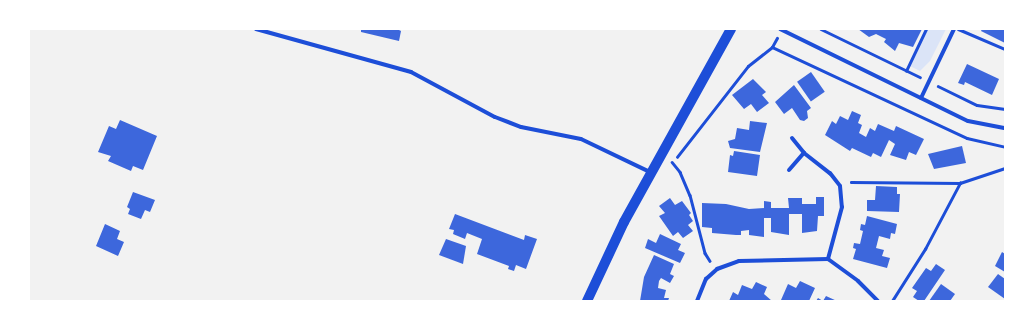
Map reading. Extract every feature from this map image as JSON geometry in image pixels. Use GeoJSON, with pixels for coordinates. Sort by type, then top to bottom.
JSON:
{"type":"FeatureCollection","features":[{"type":"Feature","properties":{"kind":"main road"},"geometry":{"type":"LineString","coordinates":[[587,301],[624,222],[652,174],[731,29]]}},
{"type":"Feature","properties":{"kind":"street"},"geometry":{"type":"LineString","coordinates":[[256,29],[410,72],[495,117],[521,127],[581,139],[652,174]]}},
{"type":"Feature","properties":{"kind":"street"},"geometry":{"type":"LineString","coordinates":[[780,29],[968,121],[1005,128]]}},
{"type":"Feature","properties":{"kind":"street"},"geometry":{"type":"LineString","coordinates":[[921,98],[954,29]]}},
{"type":"Feature","properties":{"kind":"street"},"geometry":{"type":"LineString","coordinates":[[792,138],[804,153],[836,182],[842,196],[842,206],[828,259]]}},
{"type":"Feature","properties":{"kind":"street"},"geometry":{"type":"LineString","coordinates":[[789,170],[804,153]]}},
{"type":"Feature","properties":{"kind":"street"},"geometry":{"type":"LineString","coordinates":[[697,301],[706,279],[717,269],[739,261],[828,259],[858,281],[878,301]]}},
{"type":"Feature","properties":{"kind":"lane"},"geometry":{"type":"LineString","coordinates":[[958,29],[1005,50]]}},
{"type":"Feature","properties":{"kind":"path"},"geometry":{"type":"LineString","coordinates":[[821,29],[972,103],[1005,109]]}},
{"type":"Feature","properties":{"kind":"path"},"geometry":{"type":"LineString","coordinates":[[906,71],[926,29]]}},
{"type":"Feature","properties":{"kind":"path"},"geometry":{"type":"LineString","coordinates":[[717,269],[704,253],[690,195],[680,172],[671,161],[679,156],[748,66],[772,47],[967,138],[1005,146]]}},
{"type":"Feature","properties":{"kind":"path"},"geometry":{"type":"LineString","coordinates":[[836,182],[960,183],[1005,168]]}},
{"type":"Feature","properties":{"kind":"path"},"geometry":{"type":"LineString","coordinates":[[892,301],[925,249],[960,183]]}},
{"type":"Feature","properties":{"kind":"shaded area"},"geometry":{"type":"Polygon","coordinates":[[[928,29],[946,29],[930,61],[920,71],[910,66],[928,29]]]}},
{"type":"Feature","properties":{"kind":"building"},"geometry":{"type":"Polygon","coordinates":[[[361,29],[397,29],[401,31],[399,41],[361,32],[361,29]]]}},
{"type":"Feature","properties":{"kind":"building"},"geometry":{"type":"Polygon","coordinates":[[[858,29],[922,29],[913,47],[899,43],[895,51],[884,42],[886,39],[876,34],[869,37],[858,29]]]}},
{"type":"Feature","properties":{"kind":"building"},"geometry":{"type":"Polygon","coordinates":[[[982,29],[1005,29],[1005,43],[981,31],[982,29]]]}},
{"type":"Feature","properties":{"kind":"building"},"geometry":{"type":"Polygon","coordinates":[[[967,64],[999,79],[992,95],[965,82],[964,85],[958,83],[967,64]]]}},
{"type":"Feature","properties":{"kind":"building"},"geometry":{"type":"Polygon","coordinates":[[[811,72],[825,92],[811,101],[797,82],[811,72]]]}},
{"type":"Feature","properties":{"kind":"building"},"geometry":{"type":"Polygon","coordinates":[[[753,79],[766,92],[762,95],[769,103],[757,112],[751,104],[744,109],[732,95],[753,79]]]}},
{"type":"Feature","properties":{"kind":"building"},"geometry":{"type":"Polygon","coordinates":[[[794,85],[811,108],[807,111],[808,118],[804,121],[800,120],[792,108],[784,114],[775,102],[794,85]]]}},
{"type":"Feature","properties":{"kind":"building"},"geometry":{"type":"Polygon","coordinates":[[[852,111],[861,115],[858,123],[862,125],[859,133],[866,137],[870,128],[875,131],[878,124],[894,131],[896,126],[924,139],[916,155],[909,152],[906,160],[890,155],[895,144],[889,140],[881,157],[873,153],[871,157],[852,148],[850,151],[825,135],[832,121],[836,124],[840,116],[848,120],[852,111]]]}},
{"type":"Feature","properties":{"kind":"building"},"geometry":{"type":"Polygon","coordinates":[[[120,120],[157,136],[143,170],[133,166],[131,171],[108,161],[111,156],[98,152],[109,126],[116,129],[120,120]]]}},
{"type":"Feature","properties":{"kind":"building"},"geometry":{"type":"Polygon","coordinates":[[[750,121],[767,123],[760,152],[730,148],[728,141],[735,139],[737,128],[749,130],[750,121]]]}},
{"type":"Feature","properties":{"kind":"building"},"geometry":{"type":"Polygon","coordinates":[[[962,146],[966,163],[934,169],[928,154],[962,146]]]}},
{"type":"Feature","properties":{"kind":"building"},"geometry":{"type":"Polygon","coordinates":[[[734,151],[760,155],[757,176],[728,172],[730,155],[733,156],[734,151]]]}},
{"type":"Feature","properties":{"kind":"building"},"geometry":{"type":"Polygon","coordinates":[[[876,186],[897,187],[897,194],[900,194],[899,212],[867,211],[867,200],[875,200],[876,186]]]}},
{"type":"Feature","properties":{"kind":"building"},"geometry":{"type":"Polygon","coordinates":[[[133,192],[155,200],[150,212],[145,210],[141,219],[128,214],[130,209],[127,207],[133,192]]]}},
{"type":"Feature","properties":{"kind":"building"},"geometry":{"type":"Polygon","coordinates":[[[816,197],[824,197],[824,216],[818,216],[817,231],[802,233],[802,214],[789,214],[789,235],[771,232],[771,218],[764,218],[764,237],[749,235],[749,230],[741,231],[741,235],[736,235],[712,233],[712,228],[702,227],[702,203],[726,204],[749,209],[764,208],[764,201],[771,202],[771,208],[789,208],[788,198],[802,198],[802,204],[816,204],[816,197]]]}},
{"type":"Feature","properties":{"kind":"building"},"geometry":{"type":"Polygon","coordinates":[[[670,198],[675,205],[682,201],[691,213],[689,215],[693,221],[688,225],[693,231],[683,238],[678,232],[673,236],[659,216],[665,213],[659,206],[670,198]]]}},
{"type":"Feature","properties":{"kind":"building"},"geometry":{"type":"Polygon","coordinates":[[[455,214],[524,240],[525,235],[537,239],[526,269],[516,265],[514,271],[508,269],[509,266],[477,254],[482,239],[467,233],[465,239],[453,234],[454,230],[449,229],[455,214]]]}},
{"type":"Feature","properties":{"kind":"building"},"geometry":{"type":"Polygon","coordinates":[[[867,216],[897,224],[895,234],[891,233],[890,239],[879,236],[876,248],[884,250],[882,256],[890,258],[887,268],[853,259],[856,249],[853,248],[854,243],[860,244],[863,231],[860,230],[861,224],[865,225],[867,216]]]}},
{"type":"Feature","properties":{"kind":"building"},"geometry":{"type":"Polygon","coordinates":[[[105,224],[120,231],[117,239],[124,242],[118,256],[96,246],[105,224]]]}},
{"type":"Feature","properties":{"kind":"building"},"geometry":{"type":"Polygon","coordinates":[[[660,234],[681,244],[678,250],[685,253],[680,263],[645,248],[648,239],[656,243],[660,234]]]}},
{"type":"Feature","properties":{"kind":"building"},"geometry":{"type":"Polygon","coordinates":[[[446,239],[466,246],[463,264],[439,255],[446,239]]]}},
{"type":"Feature","properties":{"kind":"building"},"geometry":{"type":"Polygon","coordinates":[[[1002,252],[1005,254],[1005,272],[995,266],[1002,252]]]}},
{"type":"Feature","properties":{"kind":"building"},"geometry":{"type":"Polygon","coordinates":[[[654,255],[674,264],[670,274],[674,276],[670,283],[661,278],[659,281],[658,288],[666,290],[664,298],[669,298],[668,301],[640,301],[644,277],[654,255]]]}},
{"type":"Feature","properties":{"kind":"building"},"geometry":{"type":"Polygon","coordinates":[[[936,264],[945,270],[924,301],[919,301],[913,297],[917,291],[912,288],[926,268],[931,271],[936,264]]]}},
{"type":"Feature","properties":{"kind":"building"},"geometry":{"type":"Polygon","coordinates":[[[998,274],[1005,279],[1005,299],[988,287],[998,274]]]}},
{"type":"Feature","properties":{"kind":"building"},"geometry":{"type":"Polygon","coordinates":[[[800,281],[815,288],[809,301],[781,300],[788,284],[796,288],[800,281]]]}},
{"type":"Feature","properties":{"kind":"building"},"geometry":{"type":"Polygon","coordinates":[[[756,282],[767,287],[764,294],[772,301],[729,301],[733,292],[738,295],[742,285],[752,289],[756,282]]]}},
{"type":"Feature","properties":{"kind":"building"},"geometry":{"type":"Polygon","coordinates":[[[941,284],[955,294],[950,301],[929,301],[941,284]]]}},
{"type":"Feature","properties":{"kind":"building"},"geometry":{"type":"Polygon","coordinates":[[[826,296],[837,301],[823,301],[826,296]]]}},
{"type":"Feature","properties":{"kind":"building"},"geometry":{"type":"Polygon","coordinates":[[[818,298],[823,301],[816,301],[818,298]]]}}]}
